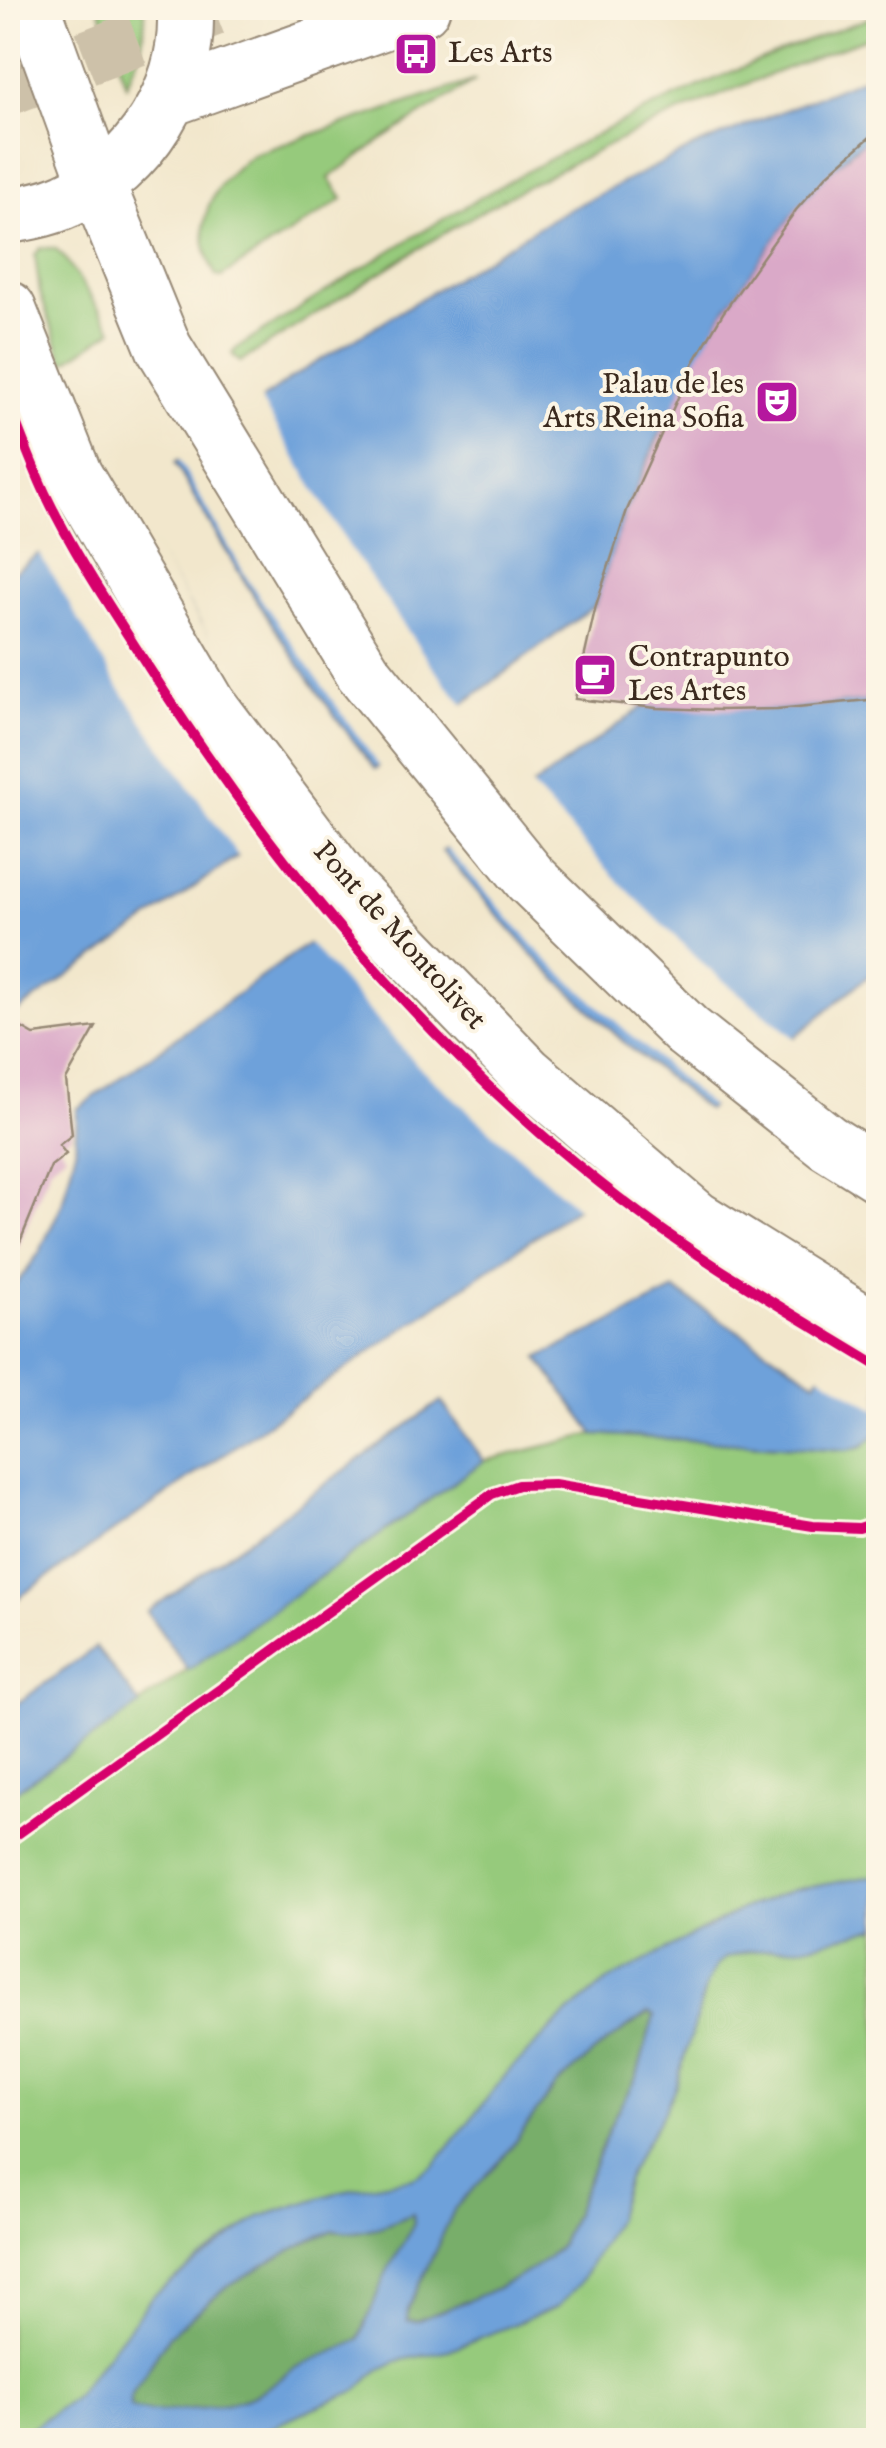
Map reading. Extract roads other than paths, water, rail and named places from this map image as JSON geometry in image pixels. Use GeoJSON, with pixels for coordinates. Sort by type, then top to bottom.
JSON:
{"type":"FeatureCollection","features":[{"type":"Feature","properties":{"kind":"main road"},"geometry":{"type":"LineString","coordinates":[[33,8],[97,184],[164,348],[363,672],[530,878],[687,1031],[827,1142],[878,1174]]}},
{"type":"Feature","properties":{"kind":"main road"},"geometry":{"type":"LineString","coordinates":[[8,216],[68,200],[97,184],[138,146],[168,99],[181,62],[185,8]]}},
{"type":"Feature","properties":{"kind":"main road"},"geometry":{"type":"LineString","coordinates":[[168,99],[422,8]]}},
{"type":"Feature","properties":{"kind":"main road","name":"Pont de Montolivet"},"geometry":{"type":"LineString","coordinates":[[8,309],[74,474],[208,704],[348,890],[527,1074],[695,1218],[878,1332]]}},
{"type":"Feature","properties":{"kind":"water"},"geometry":{"type":"Polygon","coordinates":[[[878,72],[878,132],[852,151],[796,210],[723,313],[656,442],[627,510],[596,605],[375,769],[269,620],[175,463],[291,378],[556,216],[694,147],[878,72]]]}},
{"type":"Feature","properties":{"kind":"water"},"geometry":{"type":"Polygon","coordinates":[[[122,494],[266,733],[319,799],[17,1012],[8,1010],[8,576],[122,494]]]}},
{"type":"Feature","properties":{"kind":"water"},"geometry":{"type":"Polygon","coordinates":[[[878,699],[878,968],[707,1110],[627,1045],[540,963],[442,851],[643,707],[777,709],[878,699]]]}},
{"type":"Feature","properties":{"kind":"water"},"geometry":{"type":"Polygon","coordinates":[[[380,892],[472,996],[652,1155],[8,1605],[8,1295],[39,1253],[62,1204],[75,1153],[77,1109],[380,892]]]}},
{"type":"Feature","properties":{"kind":"water"},"geometry":{"type":"Polygon","coordinates":[[[878,1286],[878,1433],[863,1446],[848,1450],[594,1434],[538,1358],[675,1290],[816,1382],[878,1286]]]}},
{"type":"Feature","properties":{"kind":"water"},"geometry":{"type":"Polygon","coordinates":[[[441,1401],[484,1461],[188,1670],[147,1612],[441,1401]]]}},
{"type":"Feature","properties":{"kind":"water"},"geometry":{"type":"Polygon","coordinates":[[[96,1647],[140,1705],[8,1796],[8,1710],[96,1647]]]}},
{"type":"Feature","properties":{"kind":"water"},"geometry":{"type":"Polygon","coordinates":[[[878,1875],[878,1928],[806,1946],[750,1951],[725,1958],[716,1966],[707,1983],[676,2085],[629,2172],[615,2220],[579,2284],[557,2307],[449,2350],[397,2361],[377,2371],[358,2390],[285,2420],[249,2440],[14,2440],[73,2398],[154,2295],[259,2217],[342,2191],[413,2178],[434,2166],[508,2072],[606,1982],[745,1908],[793,1890],[878,1875]],[[648,2013],[557,2084],[502,2159],[455,2208],[408,2309],[407,2321],[416,2321],[513,2280],[561,2244],[614,2117],[637,2076],[654,2016],[648,2013]],[[413,2214],[380,2227],[355,2232],[334,2230],[229,2285],[169,2335],[130,2397],[130,2407],[173,2411],[243,2399],[301,2365],[359,2340],[385,2275],[414,2223],[413,2214]]]}},
{"type":"Feature","properties":{"kind":"tunnel"},"geometry":{"type":"LineString","coordinates":[[8,88],[216,8]]}},
{"type":"Feature","properties":{"kind":"place","name":"Les Arts"},"geometry":{"type":"Point","coordinates":[416,54]}},
{"type":"Feature","properties":{"kind":"place","name":"Palau de les Arts Reina Sofia"},"geometry":{"type":"Point","coordinates":[777,402]}},
{"type":"Feature","properties":{"kind":"place","name":"Contrapunto Les Artes"},"geometry":{"type":"Point","coordinates":[595,675]}}]}
